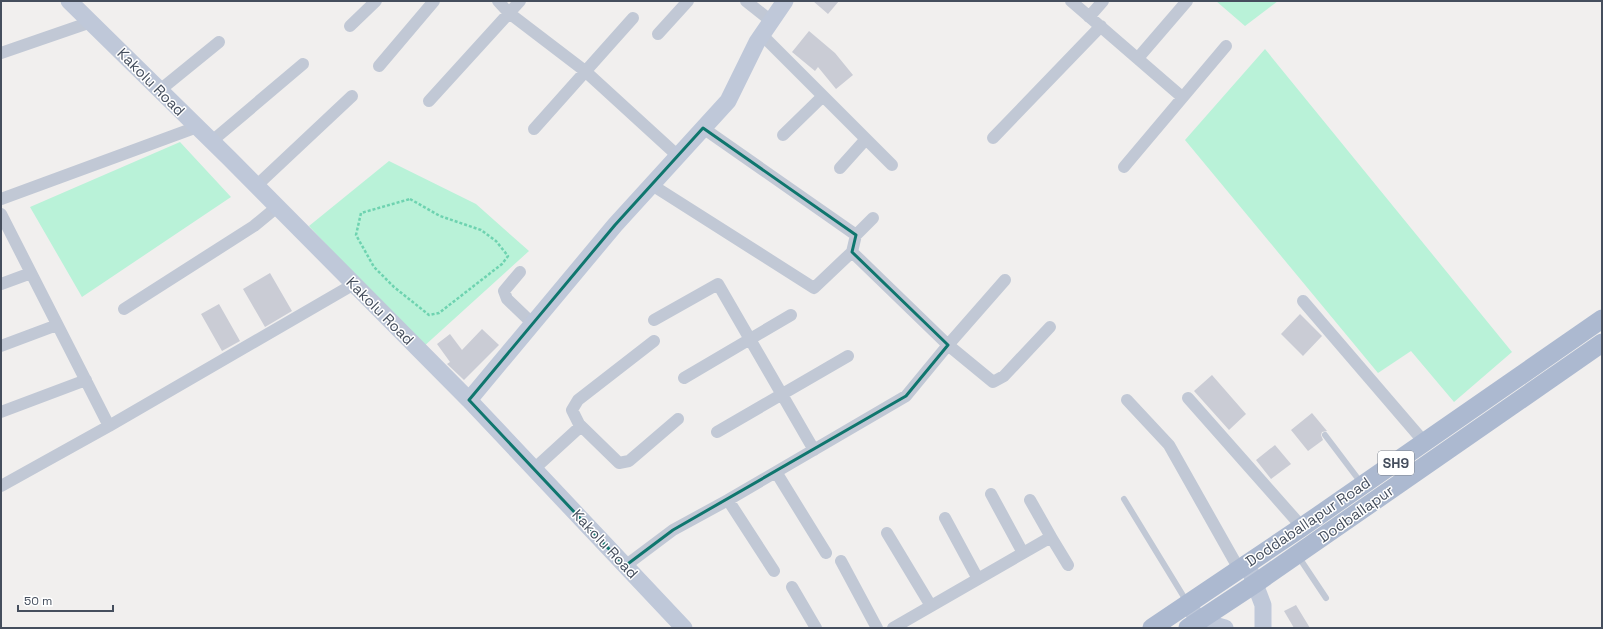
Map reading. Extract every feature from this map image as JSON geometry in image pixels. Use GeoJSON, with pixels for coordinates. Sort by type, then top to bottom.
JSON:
{"type":"FeatureCollection","features":[{"type":"Feature","properties":{"kind":"main road","name":"Kakolu Road"},"geometry":{"type":"LineString","coordinates":[[69,1],[197,126],[468,400],[684,628]]}},
{"type":"Feature","properties":{"kind":"main road"},"geometry":{"type":"LineString","coordinates":[[468,400],[532,323],[652,185],[728,101],[766,28],[785,1]]}},
{"type":"Feature","properties":{"kind":"main road","name":"Doddaballapur Road"},"geometry":{"type":"LineString","coordinates":[[1152,628],[1425,443],[1602,320]]}},
{"type":"Feature","properties":{"kind":"main road","name":"Dodballapur"},"geometry":{"type":"LineString","coordinates":[[1193,624],[1256,583],[1602,343]]}},
{"type":"Feature","properties":{"kind":"main road"},"geometry":{"type":"LineString","coordinates":[[1243,566],[1256,583],[1263,605],[1263,628]]}},
{"type":"Feature","properties":{"kind":"main road"},"geometry":{"type":"LineString","coordinates":[[1187,603],[1193,624],[1225,628]]}},
{"type":"Feature","properties":{"kind":"street"},"geometry":{"type":"LineString","coordinates":[[350,26],[376,1]]}},
{"type":"Feature","properties":{"kind":"street"},"geometry":{"type":"LineString","coordinates":[[379,66],[434,1]]}},
{"type":"Feature","properties":{"kind":"street"},"geometry":{"type":"LineString","coordinates":[[498,1],[509,13],[585,71],[678,156]]}},
{"type":"Feature","properties":{"kind":"street"},"geometry":{"type":"LineString","coordinates":[[429,101],[520,1]]}},
{"type":"Feature","properties":{"kind":"street"},"geometry":{"type":"LineString","coordinates":[[658,34],[688,1]]}},
{"type":"Feature","properties":{"kind":"street"},"geometry":{"type":"LineString","coordinates":[[746,1],[766,28],[823,96],[892,165]]}},
{"type":"Feature","properties":{"kind":"street"},"geometry":{"type":"LineString","coordinates":[[1071,1],[1182,97]]}},
{"type":"Feature","properties":{"kind":"street"},"geometry":{"type":"LineString","coordinates":[[1089,17],[1103,1]]}},
{"type":"Feature","properties":{"kind":"street"},"geometry":{"type":"LineString","coordinates":[[1138,58],[1187,1]]}},
{"type":"Feature","properties":{"kind":"street"},"geometry":{"type":"LineString","coordinates":[[534,129],[633,18]]}},
{"type":"Feature","properties":{"kind":"street"},"geometry":{"type":"LineString","coordinates":[[1,53],[91,22]]}},
{"type":"Feature","properties":{"kind":"street"},"geometry":{"type":"LineString","coordinates":[[993,138],[1101,26]]}},
{"type":"Feature","properties":{"kind":"street"},"geometry":{"type":"LineString","coordinates":[[160,90],[219,42]]}},
{"type":"Feature","properties":{"kind":"street"},"geometry":{"type":"LineString","coordinates":[[1124,167],[1226,46]]}},
{"type":"Feature","properties":{"kind":"street"},"geometry":{"type":"LineString","coordinates":[[212,141],[303,64]]}},
{"type":"Feature","properties":{"kind":"street"},"geometry":{"type":"LineString","coordinates":[[256,186],[352,96]]}},
{"type":"Feature","properties":{"kind":"street"},"geometry":{"type":"LineString","coordinates":[[783,135],[823,96]]}},
{"type":"Feature","properties":{"kind":"street"},"geometry":{"type":"LineString","coordinates":[[1,199],[197,126]]}},
{"type":"Feature","properties":{"kind":"street"},"geometry":{"type":"LineString","coordinates":[[704,128],[856,235]]}},
{"type":"Feature","properties":{"kind":"street"},"geometry":{"type":"LineString","coordinates":[[840,168],[866,139]]}},
{"type":"Feature","properties":{"kind":"street"},"geometry":{"type":"LineString","coordinates":[[652,185],[814,288],[852,252],[856,235],[873,218]]}},
{"type":"Feature","properties":{"kind":"street"},"geometry":{"type":"LineString","coordinates":[[124,309],[254,226],[277,207]]}},
{"type":"Feature","properties":{"kind":"street"},"geometry":{"type":"LineString","coordinates":[[1,214],[109,426]]}},
{"type":"Feature","properties":{"kind":"street"},"geometry":{"type":"LineString","coordinates":[[852,252],[948,345],[993,382],[1004,376],[1050,327]]}},
{"type":"Feature","properties":{"kind":"street"},"geometry":{"type":"LineString","coordinates":[[520,272],[504,291],[507,299],[532,323]]}},
{"type":"Feature","properties":{"kind":"street"},"geometry":{"type":"LineString","coordinates":[[1,284],[31,273]]}},
{"type":"Feature","properties":{"kind":"street"},"geometry":{"type":"LineString","coordinates":[[625,566],[672,530],[728,500],[906,396],[1005,280]]}},
{"type":"Feature","properties":{"kind":"street"},"geometry":{"type":"LineString","coordinates":[[1,486],[109,426],[354,284]]}},
{"type":"Feature","properties":{"kind":"street"},"geometry":{"type":"LineString","coordinates":[[654,320],[718,284],[814,450]]}},
{"type":"Feature","properties":{"kind":"street"},"geometry":{"type":"LineString","coordinates":[[1303,301],[1425,443]]}},
{"type":"Feature","properties":{"kind":"street"},"geometry":{"type":"LineString","coordinates":[[684,378],[791,315]]}},
{"type":"Feature","properties":{"kind":"street"},"geometry":{"type":"LineString","coordinates":[[1,346],[57,324]]}},
{"type":"Feature","properties":{"kind":"street"},"geometry":{"type":"LineString","coordinates":[[654,341],[578,400],[572,410],[581,426],[614,460],[624,464],[678,419]]}},
{"type":"Feature","properties":{"kind":"street"},"geometry":{"type":"LineString","coordinates":[[717,432],[848,356]]}},
{"type":"Feature","properties":{"kind":"street"},"geometry":{"type":"LineString","coordinates":[[1,412],[86,380]]}},
{"type":"Feature","properties":{"kind":"street"},"geometry":{"type":"LineString","coordinates":[[1188,398],[1302,527]]}},
{"type":"Feature","properties":{"kind":"street"},"geometry":{"type":"LineString","coordinates":[[1127,400],[1169,445],[1243,566]]}},
{"type":"Feature","properties":{"kind":"street"},"geometry":{"type":"LineString","coordinates":[[534,469],[581,426]]}},
{"type":"Feature","properties":{"kind":"street"},"geometry":{"type":"LineString","coordinates":[[776,472],[826,553]]}},
{"type":"Feature","properties":{"kind":"street"},"geometry":{"type":"LineString","coordinates":[[991,494],[1023,552]]}},
{"type":"Feature","properties":{"kind":"street"},"geometry":{"type":"LineString","coordinates":[[728,500],[774,571]]}},
{"type":"Feature","properties":{"kind":"street"},"geometry":{"type":"LineString","coordinates":[[1030,500],[1068,565]]}},
{"type":"Feature","properties":{"kind":"street"},"geometry":{"type":"LineString","coordinates":[[945,518],[978,579]]}},
{"type":"Feature","properties":{"kind":"street"},"geometry":{"type":"LineString","coordinates":[[887,533],[931,606]]}},
{"type":"Feature","properties":{"kind":"street"},"geometry":{"type":"LineString","coordinates":[[893,628],[1023,552],[1052,537]]}},
{"type":"Feature","properties":{"kind":"street"},"geometry":{"type":"LineString","coordinates":[[841,561],[877,628]]}},
{"type":"Feature","properties":{"kind":"street"},"geometry":{"type":"LineString","coordinates":[[792,587],[816,628]]}},
{"type":"Feature","properties":{"kind":"lane"},"geometry":{"type":"LineString","coordinates":[[1325,435],[1363,485]]}},
{"type":"Feature","properties":{"kind":"lane"},"geometry":{"type":"LineString","coordinates":[[1124,499],[1187,603]]}},
{"type":"Feature","properties":{"kind":"lane"},"geometry":{"type":"LineString","coordinates":[[1298,554],[1326,598]]}},
{"type":"Feature","properties":{"kind":"path"},"geometry":{"type":"LineString","coordinates":[[410,199],[440,216],[481,230],[496,241],[508,256],[502,264],[439,313],[429,315],[394,287],[374,267],[356,235],[361,213],[410,199]]}},
{"type":"Feature","properties":{"kind":"highlighted area"},"geometry":{"type":"Polygon","coordinates":[[[703,128],[856,235],[852,252],[948,345],[906,396],[673,530],[625,566],[469,400],[615,225],[703,128]]]}},
{"type":"Feature","properties":{"kind":"green space"},"geometry":{"type":"Polygon","coordinates":[[[1216,1],[1278,1],[1245,26],[1216,1]]]}},
{"type":"Feature","properties":{"kind":"green space"},"geometry":{"type":"Polygon","coordinates":[[[1265,49],[1512,352],[1454,402],[1411,351],[1378,373],[1185,140],[1265,49]]]}},
{"type":"Feature","properties":{"kind":"green space"},"geometry":{"type":"Polygon","coordinates":[[[180,142],[231,197],[82,297],[30,207],[180,142]]]}},
{"type":"Feature","properties":{"kind":"green space"},"geometry":{"type":"Polygon","coordinates":[[[389,161],[476,204],[529,251],[422,348],[309,226],[389,161]]]}},
{"type":"Feature","properties":{"kind":"building"},"geometry":{"type":"Polygon","coordinates":[[[813,1],[839,1],[828,14],[813,1]]]}},
{"type":"Feature","properties":{"kind":"building"},"geometry":{"type":"Polygon","coordinates":[[[809,31],[835,53],[853,75],[836,89],[818,67],[815,71],[792,52],[809,31]]]}},
{"type":"Feature","properties":{"kind":"building"},"geometry":{"type":"Polygon","coordinates":[[[270,273],[292,311],[265,327],[243,289],[270,273]]]}},
{"type":"Feature","properties":{"kind":"building"},"geometry":{"type":"Polygon","coordinates":[[[219,304],[240,341],[222,351],[201,314],[219,304]]]}},
{"type":"Feature","properties":{"kind":"building"},"geometry":{"type":"Polygon","coordinates":[[[1300,314],[1322,336],[1303,356],[1281,334],[1300,314]]]}},
{"type":"Feature","properties":{"kind":"building"},"geometry":{"type":"Polygon","coordinates":[[[482,329],[499,345],[464,380],[447,364],[450,362],[437,344],[450,334],[462,350],[482,329]]]}},
{"type":"Feature","properties":{"kind":"building"},"geometry":{"type":"Polygon","coordinates":[[[1212,375],[1246,414],[1229,430],[1194,391],[1212,375]]]}},
{"type":"Feature","properties":{"kind":"building"},"geometry":{"type":"Polygon","coordinates":[[[1312,413],[1327,431],[1322,432],[1321,435],[1323,440],[1308,451],[1291,430],[1312,413]]]}},
{"type":"Feature","properties":{"kind":"building"},"geometry":{"type":"Polygon","coordinates":[[[1275,445],[1291,464],[1271,479],[1256,460],[1275,445]]]}},
{"type":"Feature","properties":{"kind":"building"},"geometry":{"type":"Polygon","coordinates":[[[1296,605],[1310,628],[1294,628],[1284,611],[1296,605]]]}}]}
